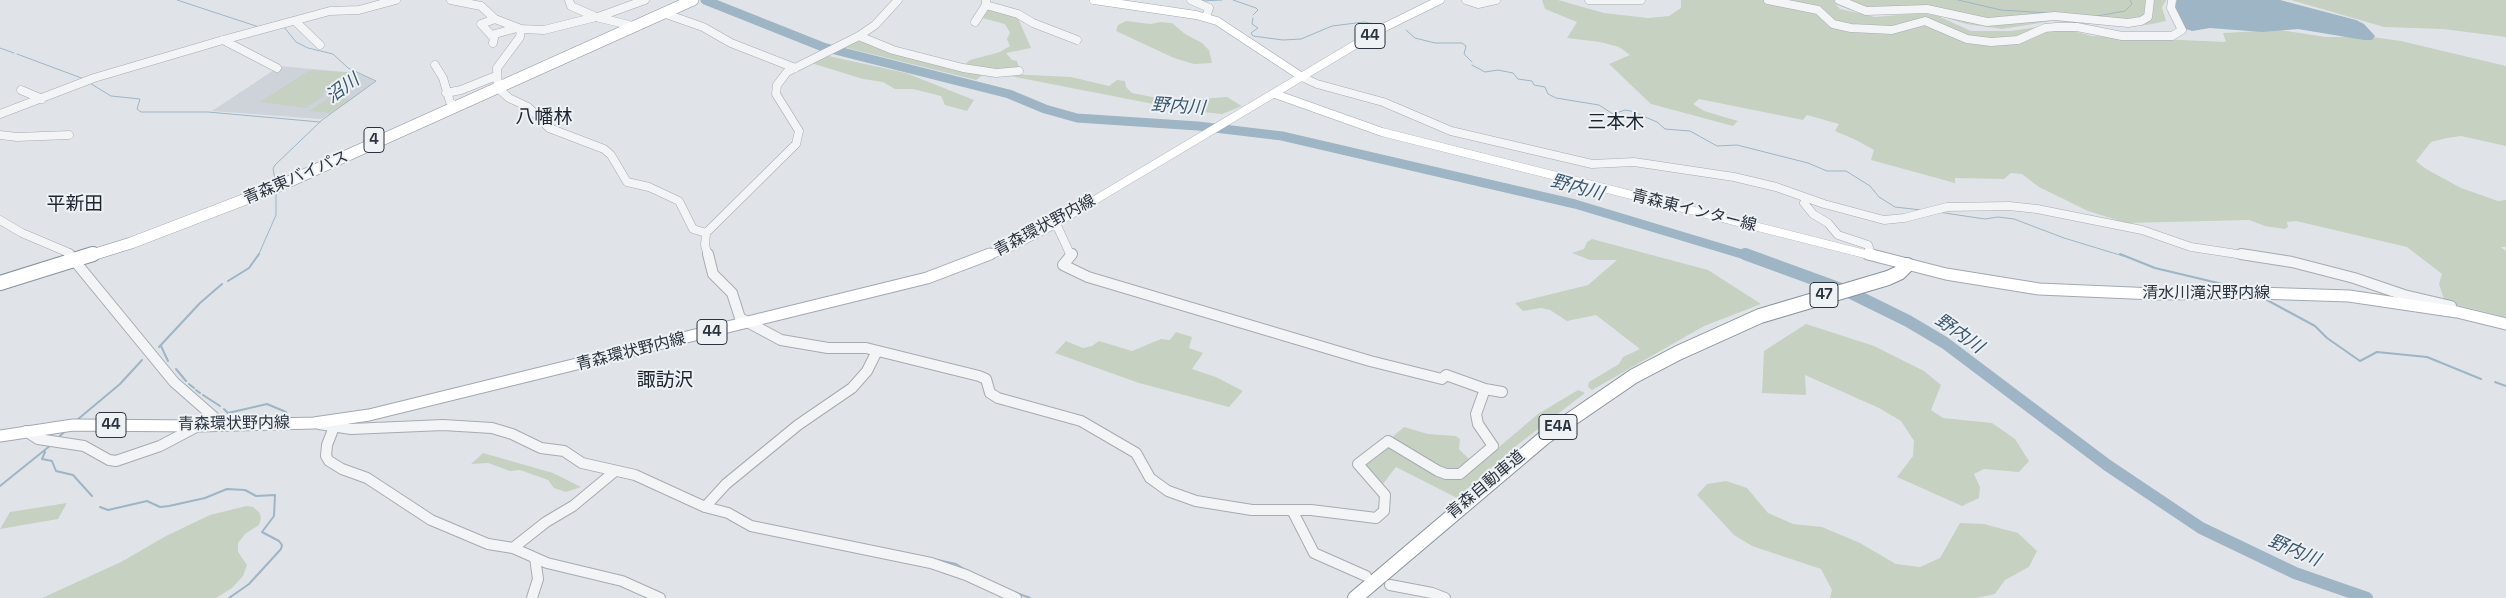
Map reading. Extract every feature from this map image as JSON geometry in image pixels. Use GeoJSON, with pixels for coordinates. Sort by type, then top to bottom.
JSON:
{"type":"FeatureCollection","features":[{"type":"Feature","properties":{"kind":"highway","name":"青森東バイパス"},"geometry":{"type":"LineString","coordinates":[[0,283],[194,220],[277,187],[497,82],[668,10],[684,0]]}},
{"type":"Feature","properties":{"kind":"highway","name":"青森東バイパス"},"geometry":{"type":"LineString","coordinates":[[0,279],[73,260],[234,200],[453,104],[497,82],[692,0]]}},
{"type":"Feature","properties":{"kind":"highway","name":"47"},"geometry":{"type":"LineString","coordinates":[[1760,316],[1896,274],[1907,265]]}},
{"type":"Feature","properties":{"kind":"highway","name":"青森自動車道"},"geometry":{"type":"LineString","coordinates":[[1355,598],[1492,479],[1588,405],[1634,376],[1678,353],[1760,316]]}},
{"type":"Feature","properties":{"kind":"main road"},"geometry":{"type":"LineString","coordinates":[[1094,0],[1206,17],[1228,26],[1302,77]]}},
{"type":"Feature","properties":{"kind":"main road","name":"44"},"geometry":{"type":"LineString","coordinates":[[1275,94],[1384,27],[1440,0]]}},
{"type":"Feature","properties":{"kind":"main road","name":"青森環状野内線"},"geometry":{"type":"LineString","coordinates":[[0,436],[73,425],[199,426],[314,423],[410,407],[927,278],[1013,246],[1053,225],[1275,94]]}},
{"type":"Feature","properties":{"kind":"main road","name":"青森東インター線"},"geometry":{"type":"LineString","coordinates":[[1275,94],[1382,132],[1907,265]]}},
{"type":"Feature","properties":{"kind":"main road","name":"清水川滝沢野内線"},"geometry":{"type":"LineString","coordinates":[[1907,265],[1996,283],[2082,292],[2155,294],[2258,293],[2349,296],[2457,312],[2506,324]]}},
{"type":"Feature","properties":{"kind":"street"},"geometry":{"type":"LineString","coordinates":[[0,114],[94,78],[223,40],[330,11],[359,10],[396,0]]}},
{"type":"Feature","properties":{"kind":"street"},"geometry":{"type":"LineString","coordinates":[[451,0],[481,6],[494,20],[518,29]]}},
{"type":"Feature","properties":{"kind":"street"},"geometry":{"type":"LineString","coordinates":[[569,0],[571,6],[597,17],[629,25]]}},
{"type":"Feature","properties":{"kind":"street"},"geometry":{"type":"LineString","coordinates":[[491,35],[518,29],[544,30],[597,17],[645,0]]}},
{"type":"Feature","properties":{"kind":"street"},"geometry":{"type":"LineString","coordinates":[[898,0],[875,25],[859,36],[783,75],[776,89],[779,100],[798,131],[796,144],[706,233],[705,245],[713,274],[732,294],[740,318],[781,340],[796,344],[828,348],[856,347],[980,376],[986,379],[990,393],[998,398],[1081,421],[1136,453],[1141,459],[1147,474],[1155,484],[1178,496],[1240,509],[1331,512],[1370,518],[1380,516],[1385,506],[1385,495],[1358,464],[1388,441],[1446,474],[1460,474],[1493,446],[1478,424],[1476,414],[1485,389]]}},
{"type":"Feature","properties":{"kind":"street"},"geometry":{"type":"LineString","coordinates":[[1191,0],[1209,8],[1206,17]]}},
{"type":"Feature","properties":{"kind":"street"},"geometry":{"type":"LineString","coordinates":[[1466,0],[1478,4],[1496,0]]}},
{"type":"Feature","properties":{"kind":"street"},"geometry":{"type":"LineString","coordinates":[[1589,0],[1642,0]]}},
{"type":"Feature","properties":{"kind":"street"},"geometry":{"type":"LineString","coordinates":[[1768,0],[1818,10],[1833,24],[1851,28],[1892,30],[1925,21],[1936,24],[1967,39],[1998,42],[2018,40],[2045,28],[2056,27],[2077,27],[2122,36],[2172,36],[2182,30],[2171,8],[2170,3],[2172,0]]}},
{"type":"Feature","properties":{"kind":"street"},"geometry":{"type":"LineString","coordinates":[[1839,0],[1866,11],[1882,12],[1903,8],[1928,9],[1987,22],[2055,16],[2128,23],[2148,17],[2150,0]]}},
{"type":"Feature","properties":{"kind":"street"},"geometry":{"type":"LineString","coordinates":[[975,22],[986,3],[1018,14],[1033,23],[1077,40]]}},
{"type":"Feature","properties":{"kind":"street"},"geometry":{"type":"LineString","coordinates":[[668,10],[731,43],[795,68]]}},
{"type":"Feature","properties":{"kind":"street"},"geometry":{"type":"LineString","coordinates":[[494,20],[481,24],[491,35],[494,43]]}},
{"type":"Feature","properties":{"kind":"street"},"geometry":{"type":"LineString","coordinates":[[295,21],[320,45]]}},
{"type":"Feature","properties":{"kind":"street"},"geometry":{"type":"LineString","coordinates":[[497,82],[504,55],[520,38],[518,29]]}},
{"type":"Feature","properties":{"kind":"street"},"geometry":{"type":"LineString","coordinates":[[859,36],[893,50],[963,68],[996,74],[1019,71]]}},
{"type":"Feature","properties":{"kind":"street"},"geometry":{"type":"LineString","coordinates":[[223,40],[277,68]]}},
{"type":"Feature","properties":{"kind":"street"},"geometry":{"type":"LineString","coordinates":[[435,65],[443,78],[450,102],[453,104]]}},
{"type":"Feature","properties":{"kind":"street"},"geometry":{"type":"LineString","coordinates":[[1302,77],[1317,84],[1383,102],[1450,131],[1592,164],[1634,162],[1734,177],[1776,187],[1807,199],[1884,220],[1904,218],[1947,207],[2009,206],[2036,209],[2142,230],[2191,246],[2292,262],[2354,278],[2404,295],[2506,319]]}},
{"type":"Feature","properties":{"kind":"street"},"geometry":{"type":"LineString","coordinates":[[497,82],[509,98],[528,106],[549,128],[604,149],[611,155],[627,182],[654,188],[679,201],[693,229],[706,233]]}},
{"type":"Feature","properties":{"kind":"street"},"geometry":{"type":"LineString","coordinates":[[446,93],[497,82]]}},
{"type":"Feature","properties":{"kind":"street"},"geometry":{"type":"LineString","coordinates":[[20,90],[42,99]]}},
{"type":"Feature","properties":{"kind":"street"},"geometry":{"type":"LineString","coordinates":[[0,106],[14,110]]}},
{"type":"Feature","properties":{"kind":"street"},"geometry":{"type":"LineString","coordinates":[[0,135],[17,137],[70,135]]}},
{"type":"Feature","properties":{"kind":"street"},"geometry":{"type":"LineString","coordinates":[[1807,199],[1804,202],[1813,214],[1828,224],[1838,235],[1868,245],[1872,256]]}},
{"type":"Feature","properties":{"kind":"street"},"geometry":{"type":"LineString","coordinates":[[0,220],[22,233],[67,252],[174,382],[223,425]]}},
{"type":"Feature","properties":{"kind":"street"},"geometry":{"type":"LineString","coordinates":[[0,228],[9,225]]}},
{"type":"Feature","properties":{"kind":"street"},"geometry":{"type":"LineString","coordinates":[[1053,225],[1058,228],[1072,255],[1063,265],[1088,277],[1370,361],[1442,379],[1446,375],[1485,389],[1502,392]]}},
{"type":"Feature","properties":{"kind":"street"},"geometry":{"type":"LineString","coordinates":[[705,507],[726,484],[791,430],[852,388],[867,371],[877,351]]}},
{"type":"Feature","properties":{"kind":"street"},"geometry":{"type":"LineString","coordinates":[[314,423],[334,427],[372,429],[443,425],[492,428],[512,434],[541,448],[564,451],[582,463],[614,472],[635,475],[705,507],[728,513],[751,526],[931,563],[966,575],[1016,598]]}},
{"type":"Feature","properties":{"kind":"street"},"geometry":{"type":"LineString","coordinates":[[0,430],[21,432],[38,440],[84,446],[96,451],[109,460],[116,461],[160,446],[199,426]]}},
{"type":"Feature","properties":{"kind":"street"},"geometry":{"type":"LineString","coordinates":[[334,427],[329,436],[326,456],[329,461],[342,469],[367,478],[431,520],[488,544],[513,548],[535,558],[622,581],[660,598]]}},
{"type":"Feature","properties":{"kind":"street"},"geometry":{"type":"LineString","coordinates":[[513,548],[546,522],[573,506],[614,472]]}},
{"type":"Feature","properties":{"kind":"street"},"geometry":{"type":"LineString","coordinates":[[1292,510],[1314,553],[1366,576]]}},
{"type":"Feature","properties":{"kind":"street"},"geometry":{"type":"LineString","coordinates":[[532,598],[538,579],[535,558]]}},
{"type":"Feature","properties":{"kind":"street"},"geometry":{"type":"LineString","coordinates":[[1390,585],[1413,592],[1432,593],[1445,598]]}},
{"type":"Feature","properties":{"kind":"shaded area"},"geometry":{"type":"Polygon","coordinates":[[[280,66],[357,73],[375,81],[348,102],[321,119],[212,111],[280,66]]]}},
{"type":"Feature","properties":{"kind":"green space"},"geometry":{"type":"Polygon","coordinates":[[[1542,0],[1558,0],[1604,13],[1648,18],[1669,16],[1681,8],[1681,0],[2166,0],[2162,7],[2166,21],[2152,24],[2130,27],[2052,21],[2002,29],[1966,24],[1931,13],[1918,12],[1881,15],[1850,10],[1835,4],[1840,9],[1875,17],[1922,13],[1938,16],[1971,31],[2011,31],[2051,25],[2092,36],[2226,42],[2223,33],[2280,30],[2326,37],[2372,37],[2401,41],[2506,66],[2506,146],[2461,136],[2447,138],[2431,142],[2416,161],[2426,169],[2461,188],[2498,201],[2506,200],[2506,247],[2501,247],[2506,251],[2506,317],[2445,302],[2439,284],[2442,274],[2407,247],[2296,221],[2287,222],[2288,227],[2285,229],[2265,226],[2249,220],[2126,223],[2088,211],[2039,187],[2022,174],[2011,173],[2004,179],[1955,178],[1955,183],[1871,160],[1874,150],[1835,131],[1839,124],[1807,115],[1803,120],[1699,99],[1693,104],[1704,111],[1738,121],[1733,126],[1651,104],[1609,64],[1630,55],[1619,47],[1600,42],[1567,38],[1577,22],[1545,9],[1542,0]]]}},
{"type":"Feature","properties":{"kind":"green space"},"geometry":{"type":"Polygon","coordinates":[[[2291,0],[2506,0],[2506,37],[2443,29],[2384,27],[2291,0]]]}},
{"type":"Feature","properties":{"kind":"green space"},"geometry":{"type":"Polygon","coordinates":[[[991,8],[1017,16],[1031,48],[1006,53],[1012,60],[1017,61],[1019,68],[988,71],[976,80],[843,47],[856,40],[873,46],[885,44],[946,62],[949,60],[964,65],[970,60],[1000,52],[1010,46],[1007,39],[1010,33],[1005,24],[982,18],[986,10],[991,8]]]}},
{"type":"Feature","properties":{"kind":"green space"},"geometry":{"type":"Polygon","coordinates":[[[1126,21],[1151,24],[1160,22],[1172,23],[1185,34],[1202,43],[1209,50],[1212,63],[1194,64],[1174,58],[1116,31],[1118,25],[1126,21]]]}},
{"type":"Feature","properties":{"kind":"green space"},"geometry":{"type":"Polygon","coordinates":[[[824,55],[906,73],[974,100],[967,111],[945,105],[941,96],[913,89],[895,89],[883,82],[863,79],[811,63],[824,55]]]}},
{"type":"Feature","properties":{"kind":"green space"},"geometry":{"type":"Polygon","coordinates":[[[310,70],[355,73],[358,77],[348,84],[337,83],[321,94],[325,95],[306,108],[260,102],[310,70]]]}},
{"type":"Feature","properties":{"kind":"green space"},"geometry":{"type":"Polygon","coordinates":[[[1005,75],[1071,77],[1109,86],[1117,80],[1125,81],[1126,87],[1132,93],[1172,101],[1227,97],[1242,106],[1222,114],[1184,110],[1005,75]]]}},
{"type":"Feature","properties":{"kind":"green space"},"geometry":{"type":"Polygon","coordinates":[[[330,97],[350,99],[330,113],[309,111],[330,97]]]}},
{"type":"Feature","properties":{"kind":"green space"},"geometry":{"type":"Polygon","coordinates":[[[1592,239],[1708,270],[1761,304],[1704,326],[1592,390],[1588,387],[1589,382],[1619,364],[1623,357],[1640,349],[1596,315],[1567,321],[1550,310],[1541,308],[1523,311],[1515,303],[1588,285],[1617,260],[1590,260],[1572,253],[1584,249],[1587,242],[1592,239]]]}},
{"type":"Feature","properties":{"kind":"green space"},"geometry":{"type":"Polygon","coordinates":[[[1806,324],[1874,346],[1924,371],[1941,385],[1931,410],[1943,418],[1992,423],[2015,439],[2029,461],[2019,472],[1984,469],[1974,474],[1980,487],[1979,498],[1962,506],[1897,477],[1913,456],[1914,441],[1901,421],[1879,408],[1805,375],[1806,395],[1762,393],[1764,351],[1806,324]]]}},
{"type":"Feature","properties":{"kind":"green space"},"geometry":{"type":"Polygon","coordinates":[[[1176,332],[1192,337],[1189,348],[1203,353],[1192,369],[1216,377],[1243,391],[1229,407],[1139,383],[1055,353],[1066,341],[1083,348],[1092,346],[1099,341],[1132,351],[1161,339],[1170,340],[1176,332]]]}},
{"type":"Feature","properties":{"kind":"green space"},"geometry":{"type":"Polygon","coordinates":[[[1578,390],[1585,393],[1516,446],[1457,498],[1396,467],[1383,484],[1363,465],[1389,446],[1440,476],[1451,479],[1466,475],[1538,414],[1578,390]]]}},
{"type":"Feature","properties":{"kind":"green space"},"geometry":{"type":"Polygon","coordinates":[[[1404,427],[1428,434],[1456,436],[1460,439],[1459,449],[1471,461],[1457,470],[1443,469],[1391,438],[1404,427]]]}},
{"type":"Feature","properties":{"kind":"green space"},"geometry":{"type":"Polygon","coordinates":[[[483,453],[553,473],[581,487],[566,492],[554,488],[548,480],[520,470],[510,471],[488,463],[471,464],[483,453]]]}},
{"type":"Feature","properties":{"kind":"green space"},"geometry":{"type":"Polygon","coordinates":[[[1726,481],[1747,488],[1768,513],[1793,524],[1822,527],[1860,543],[1896,564],[1920,567],[1940,558],[1960,523],[1984,524],[2018,533],[2037,551],[2029,567],[2005,580],[1995,594],[1976,598],[1830,598],[1832,590],[1821,569],[1752,546],[1734,535],[1697,495],[1707,484],[1726,481]]]}},
{"type":"Feature","properties":{"kind":"green space"},"geometry":{"type":"Polygon","coordinates":[[[67,503],[58,519],[0,529],[10,512],[67,503]]]}},
{"type":"Feature","properties":{"kind":"green space"},"geometry":{"type":"Polygon","coordinates":[[[246,506],[253,507],[259,512],[261,518],[259,525],[245,534],[238,543],[238,552],[247,565],[243,576],[232,588],[216,598],[42,598],[121,562],[166,536],[210,515],[246,506]]]}},
{"type":"Feature","properties":{"kind":"water"},"geometry":{"type":"Polygon","coordinates":[[[2177,0],[2280,0],[2356,20],[2364,24],[2375,36],[2372,40],[2364,40],[2298,29],[2262,32],[2210,28],[2192,31],[2186,29],[2174,8],[2177,0]]]}},
{"type":"Feature","properties":{"kind":"waterway","name":"沼川"},"geometry":{"type":"LineString","coordinates":[[177,0],[259,27]]}},
{"type":"Feature","properties":{"kind":"waterway","name":"野内川"},"geometry":{"type":"LineString","coordinates":[[705,0],[823,47],[1009,94],[1045,109],[1077,118],[1198,126],[1282,136],[1575,204],[1748,256]]}},
{"type":"Feature","properties":{"kind":"waterway"},"geometry":{"type":"LineString","coordinates":[[1202,1],[1222,0]]}},
{"type":"Feature","properties":{"kind":"waterway"},"geometry":{"type":"LineString","coordinates":[[1233,0],[1256,8],[1258,10],[1253,15]]}},
{"type":"Feature","properties":{"kind":"waterway"},"geometry":{"type":"LineString","coordinates":[[1958,0],[2001,10],[2097,16],[2125,11],[2132,4],[2130,0]]}},
{"type":"Feature","properties":{"kind":"waterway"},"geometry":{"type":"LineString","coordinates":[[1253,18],[1252,24],[1258,28],[1251,33],[1253,36],[1283,40],[1301,39],[1332,26],[1364,22],[1379,25]]}},
{"type":"Feature","properties":{"kind":"waterway","name":"沼川"},"geometry":{"type":"LineString","coordinates":[[284,27],[296,42],[308,48],[333,54],[348,68],[376,81],[320,122]]}},
{"type":"Feature","properties":{"kind":"waterway"},"geometry":{"type":"LineString","coordinates":[[1406,30],[1415,38],[1435,43],[1462,43],[1466,46],[1464,54],[1472,62]]}},
{"type":"Feature","properties":{"kind":"waterway"},"geometry":{"type":"LineString","coordinates":[[0,48],[14,53]]}},
{"type":"Feature","properties":{"kind":"waterway"},"geometry":{"type":"LineString","coordinates":[[17,54],[84,79]]}},
{"type":"Feature","properties":{"kind":"waterway"},"geometry":{"type":"LineString","coordinates":[[1472,65],[1485,72],[1498,70],[1513,73],[1518,79],[1532,81],[1534,85],[1545,87],[1548,94],[1556,98],[1599,105],[1613,114],[1625,110],[1631,111],[1657,122],[1665,129],[1690,131],[1717,146],[1737,145],[1808,163],[1827,171],[1846,171],[1870,186],[1879,197],[1895,207],[1921,210]]}},
{"type":"Feature","properties":{"kind":"waterway"},"geometry":{"type":"LineString","coordinates":[[88,82],[111,96],[140,99],[137,109],[141,112],[208,112],[320,122]]}},
{"type":"Feature","properties":{"kind":"waterway","name":"沼川"},"geometry":{"type":"LineString","coordinates":[[275,179],[273,169],[275,165],[320,122]]}},
{"type":"Feature","properties":{"kind":"waterway","name":"沼川"},"geometry":{"type":"LineString","coordinates":[[259,254],[276,215],[276,192]]}},
{"type":"Feature","properties":{"kind":"waterway"},"geometry":{"type":"LineString","coordinates":[[1938,212],[1985,219],[1998,217],[2014,219],[2064,238],[2123,256]]}},
{"type":"Feature","properties":{"kind":"waterway","name":"沼川"},"geometry":{"type":"LineString","coordinates":[[228,281],[249,268],[259,254]]}},
{"type":"Feature","properties":{"kind":"waterway","name":"野内川"},"geometry":{"type":"LineString","coordinates":[[1745,254],[1849,292],[1908,321],[1945,343],[2107,465],[2201,528],[2295,573],[2367,598]]}},
{"type":"Feature","properties":{"kind":"waterway"},"geometry":{"type":"LineString","coordinates":[[2120,254],[2155,268],[2239,288]]}},
{"type":"Feature","properties":{"kind":"waterway","name":"沼川"},"geometry":{"type":"LineString","coordinates":[[159,347],[200,303],[222,284]]}},
{"type":"Feature","properties":{"kind":"waterway"},"geometry":{"type":"LineString","coordinates":[[2265,299],[2315,326],[2327,338],[2360,361],[2377,352],[2427,357],[2481,379]]}},
{"type":"Feature","properties":{"kind":"waterway"},"geometry":{"type":"LineString","coordinates":[[161,346],[168,361]]}},
{"type":"Feature","properties":{"kind":"waterway","name":"沼川"},"geometry":{"type":"LineString","coordinates":[[77,420],[120,384],[142,360]]}},
{"type":"Feature","properties":{"kind":"waterway"},"geometry":{"type":"LineString","coordinates":[[176,369],[186,381]]}},
{"type":"Feature","properties":{"kind":"waterway"},"geometry":{"type":"LineString","coordinates":[[2495,382],[2506,386]]}},
{"type":"Feature","properties":{"kind":"waterway"},"geometry":{"type":"LineString","coordinates":[[189,384],[194,388]]}},
{"type":"Feature","properties":{"kind":"waterway"},"geometry":{"type":"LineString","coordinates":[[196,390],[200,393]]}},
{"type":"Feature","properties":{"kind":"waterway"},"geometry":{"type":"LineString","coordinates":[[203,395],[220,406]]}},
{"type":"Feature","properties":{"kind":"waterway"},"geometry":{"type":"LineString","coordinates":[[224,409],[228,413],[267,404],[286,412],[288,418],[295,418]]}},
{"type":"Feature","properties":{"kind":"waterway","name":"沼川"},"geometry":{"type":"LineString","coordinates":[[58,438],[65,431]]}},
{"type":"Feature","properties":{"kind":"waterway"},"geometry":{"type":"LineString","coordinates":[[0,486],[51,445]]}},
{"type":"Feature","properties":{"kind":"waterway"},"geometry":{"type":"LineString","coordinates":[[45,452],[42,459],[52,461],[56,471],[73,475],[92,496]]}},
{"type":"Feature","properties":{"kind":"waterway"},"geometry":{"type":"LineString","coordinates":[[100,507],[108,510],[147,501],[160,507],[169,506],[205,498],[227,489],[245,490],[256,496],[275,495],[274,516],[262,532],[279,541],[282,545],[281,549],[249,584],[229,598]]}},
{"type":"Feature","properties":{"kind":"waterway"},"geometry":{"type":"LineString","coordinates":[[838,539],[848,541]]}},
{"type":"Feature","properties":{"kind":"waterway"},"geometry":{"type":"LineString","coordinates":[[933,559],[956,564],[964,569]]}},
{"type":"Feature","properties":{"kind":"waterway"},"geometry":{"type":"LineString","coordinates":[[1014,592],[1030,598]]}},
{"type":"Feature","properties":{"kind":"district","name":"八幡林"},"geometry":{"type":"Point","coordinates":[544,118]}},
{"type":"Feature","properties":{"kind":"district","name":"三本木"},"geometry":{"type":"Point","coordinates":[1616,123]}},
{"type":"Feature","properties":{"kind":"district","name":"平新田"},"geometry":{"type":"Point","coordinates":[75,205]}},
{"type":"Feature","properties":{"kind":"district","name":"諏訪沢"},"geometry":{"type":"Point","coordinates":[665,381]}}]}
